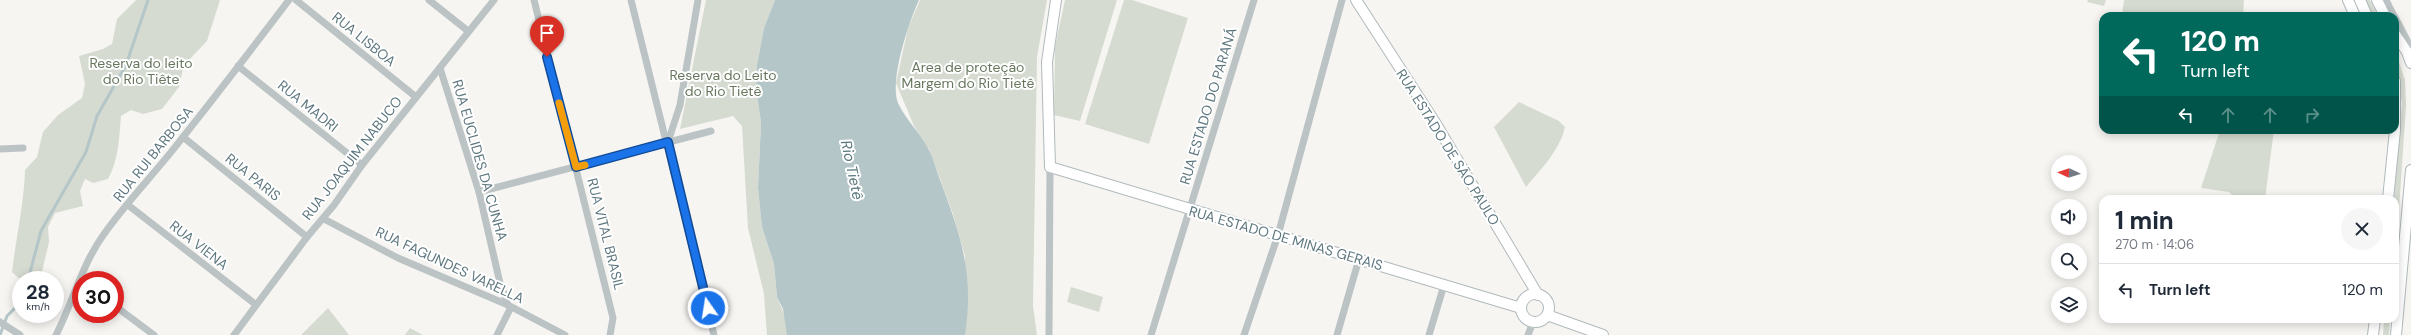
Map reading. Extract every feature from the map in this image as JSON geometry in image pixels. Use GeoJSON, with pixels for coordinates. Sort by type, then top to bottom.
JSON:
{"type":"FeatureCollection","features":[{"type":"Feature","properties":{"kind":"street","name":"RUA RUI BARBOSA"},"geometry":{"type":"LineString","coordinates":[[85,271],[104,233],[183,137],[289,0]]}},
{"type":"Feature","properties":{"kind":"street","name":"RUA LISBOA"},"geometry":{"type":"LineString","coordinates":[[296,0],[416,97]]}},
{"type":"Feature","properties":{"kind":"street"},"geometry":{"type":"LineString","coordinates":[[429,0],[468,31]]}},
{"type":"Feature","properties":{"kind":"street","name":"RUA JOAQUIM NABUCO"},"geometry":{"type":"LineString","coordinates":[[234,335],[255,304],[307,237],[324,219],[362,165],[494,0]]}},
{"type":"Feature","properties":{"kind":"street","name":"RUA VITAL BRASIL"},"geometry":{"type":"LineString","coordinates":[[534,0],[613,318],[610,335]]}},
{"type":"Feature","properties":{"kind":"street"},"geometry":{"type":"LineString","coordinates":[[631,0],[668,142],[714,335]]}},
{"type":"Feature","properties":{"kind":"street"},"geometry":{"type":"LineString","coordinates":[[668,142],[680,105],[698,0]]}},
{"type":"Feature","properties":{"kind":"street"},"geometry":{"type":"LineString","coordinates":[[1049,335],[1050,167],[1046,62],[1056,0]]}},
{"type":"Feature","properties":{"kind":"street","name":"RUA ESTADO DO PARANÁ"},"geometry":{"type":"LineString","coordinates":[[1151,335],[1254,0]]}},
{"type":"Feature","properties":{"kind":"street"},"geometry":{"type":"LineString","coordinates":[[1244,335],[1278,235],[1342,0]]}},
{"type":"Feature","properties":{"kind":"street","name":"RUA ESTADO DE SÃO PAULO"},"geometry":{"type":"LineString","coordinates":[[1356,0],[1436,124],[1538,295]]}},
{"type":"Feature","properties":{"kind":"street"},"geometry":{"type":"LineString","coordinates":[[2348,0],[2353,12]]}},
{"type":"Feature","properties":{"kind":"street"},"geometry":{"type":"LineString","coordinates":[[2360,0],[2365,12]]}},
{"type":"Feature","properties":{"kind":"street"},"geometry":{"type":"LineString","coordinates":[[2377,0],[2383,12]]}},
{"type":"Feature","properties":{"kind":"street"},"geometry":{"type":"LineString","coordinates":[[2386,0],[2393,12]]}},
{"type":"Feature","properties":{"kind":"street"},"geometry":{"type":"LineString","coordinates":[[2399,24],[2411,48]]}},
{"type":"Feature","properties":{"kind":"street"},"geometry":{"type":"LineString","coordinates":[[2399,40],[2407,52],[2411,63]]}},
{"type":"Feature","properties":{"kind":"street","name":"RUA MADRI"},"geometry":{"type":"LineString","coordinates":[[238,66],[362,165]]}},
{"type":"Feature","properties":{"kind":"street","name":"RUA EUCLIDES DA CUNHA"},"geometry":{"type":"LineString","coordinates":[[440,68],[479,192],[500,283],[509,306]]}},
{"type":"Feature","properties":{"kind":"street"},"geometry":{"type":"LineString","coordinates":[[479,192],[711,131]]}},
{"type":"Feature","properties":{"kind":"street"},"geometry":{"type":"LineString","coordinates":[[2388,195],[2394,134]]}},
{"type":"Feature","properties":{"kind":"street","name":"RUA PARIS"},"geometry":{"type":"LineString","coordinates":[[183,137],[307,237]]}},
{"type":"Feature","properties":{"kind":"street"},"geometry":{"type":"LineString","coordinates":[[0,149],[23,148]]}},
{"type":"Feature","properties":{"kind":"street","name":"RUA ESTADO DE MINAS GERAIS"},"geometry":{"type":"LineString","coordinates":[[1050,167],[1521,308]]}},
{"type":"Feature","properties":{"kind":"street"},"geometry":{"type":"LineString","coordinates":[[2399,302],[2411,170]]}},
{"type":"Feature","properties":{"kind":"street","name":"RUA VIENA"},"geometry":{"type":"LineString","coordinates":[[128,205],[255,304]]}},
{"type":"Feature","properties":{"kind":"street","name":"RUA FAGUNDES VARELLA"},"geometry":{"type":"LineString","coordinates":[[324,219],[398,258],[509,306],[565,335]]}},
{"type":"Feature","properties":{"kind":"street"},"geometry":{"type":"LineString","coordinates":[[1337,335],[1359,259]]}},
{"type":"Feature","properties":{"kind":"street"},"geometry":{"type":"LineString","coordinates":[[1429,335],[1444,285]]}},
{"type":"Feature","properties":{"kind":"street"},"geometry":{"type":"LineString","coordinates":[[1538,295],[1546,301],[1549,308],[1547,315],[1541,321],[1533,322],[1524,317],[1521,308],[1525,299],[1538,295]]}},
{"type":"Feature","properties":{"kind":"street","name":"RUA RUI BARBOSA"},"geometry":{"type":"LineString","coordinates":[[56,335],[72,303]]}},
{"type":"Feature","properties":{"kind":"street"},"geometry":{"type":"LineString","coordinates":[[497,335],[509,306]]}},
{"type":"Feature","properties":{"kind":"street"},"geometry":{"type":"LineString","coordinates":[[124,313],[154,335]]}},
{"type":"Feature","properties":{"kind":"street"},"geometry":{"type":"LineString","coordinates":[[1547,315],[1603,335]]}},
{"type":"Feature","properties":{"kind":"street"},"geometry":{"type":"LineString","coordinates":[[0,322],[19,334]]}},
{"type":"Feature","properties":{"kind":"street"},"geometry":{"type":"LineString","coordinates":[[1528,335],[1533,322]]}},
{"type":"Feature","properties":{"kind":"street"},"geometry":{"type":"LineString","coordinates":[[2373,335],[2374,323]]}},
{"type":"Feature","properties":{"kind":"street"},"geometry":{"type":"LineString","coordinates":[[2396,335],[2397,323]]}},
{"type":"Feature","properties":{"kind":"green space","name":"Reserva do leito do Rio Tiête"},"geometry":{"type":"Polygon","coordinates":[[[136,0],[220,0],[207,41],[184,65],[179,87],[162,109],[143,114],[131,110],[121,116],[116,156],[108,179],[93,183],[85,179],[80,191],[83,206],[55,213],[48,227],[49,242],[42,271],[12,271],[22,208],[25,170],[37,157],[43,132],[58,115],[82,98],[85,84],[79,56],[103,49],[112,44],[117,19],[136,0]]]}},
{"type":"Feature","properties":{"kind":"green space","name":"Reserva do Leito do Rio Tietê"},"geometry":{"type":"Polygon","coordinates":[[[706,0],[775,0],[764,28],[757,65],[756,87],[761,123],[758,188],[762,227],[774,264],[777,297],[784,314],[803,335],[767,335],[764,294],[748,228],[742,126],[733,116],[680,129],[706,0]]]}},
{"type":"Feature","properties":{"kind":"green space","name":"Area de proteção Margem do Rio Tietê"},"geometry":{"type":"Polygon","coordinates":[[[920,0],[1047,0],[1037,57],[1033,306],[1037,335],[964,335],[965,256],[953,214],[929,149],[914,126],[896,83],[908,28],[920,0]]]}},
{"type":"Feature","properties":{"kind":"green space"},"geometry":{"type":"Polygon","coordinates":[[[1065,0],[1117,0],[1080,121],[1054,115],[1055,47],[1065,0]]]}},
{"type":"Feature","properties":{"kind":"green space"},"geometry":{"type":"Polygon","coordinates":[[[1124,0],[1132,0],[1188,18],[1149,144],[1085,124],[1124,0]]]}},
{"type":"Feature","properties":{"kind":"green space"},"geometry":{"type":"Polygon","coordinates":[[[2088,0],[2106,0],[2104,6],[2087,2],[2088,0]]]}},
{"type":"Feature","properties":{"kind":"green space"},"geometry":{"type":"Polygon","coordinates":[[[2124,0],[2244,0],[2243,12],[2122,12],[2124,0]]]}},
{"type":"Feature","properties":{"kind":"green space"},"geometry":{"type":"Polygon","coordinates":[[[2365,0],[2370,0],[2376,12],[2370,12],[2365,0]]]}},
{"type":"Feature","properties":{"kind":"green space"},"geometry":{"type":"Polygon","coordinates":[[[2399,62],[2405,80],[2406,105],[2399,210],[2399,195],[2394,195],[2402,103],[2399,86],[2399,62]]]}},
{"type":"Feature","properties":{"kind":"green space"},"geometry":{"type":"Polygon","coordinates":[[[1519,102],[1559,121],[1565,127],[1559,144],[1544,166],[1526,187],[1494,127],[1519,102]]]}},
{"type":"Feature","properties":{"kind":"green space"},"geometry":{"type":"Polygon","coordinates":[[[2219,134],[2273,134],[2266,195],[2232,195],[2229,192],[2201,188],[2219,134]]]}},
{"type":"Feature","properties":{"kind":"green space"},"geometry":{"type":"Polygon","coordinates":[[[1071,287],[1103,297],[1099,312],[1067,302],[1071,287]]]}},
{"type":"Feature","properties":{"kind":"green space"},"geometry":{"type":"Polygon","coordinates":[[[328,308],[349,335],[301,335],[328,308]]]}},
{"type":"Feature","properties":{"kind":"green space"},"geometry":{"type":"Polygon","coordinates":[[[2384,323],[2390,323],[2389,335],[2383,335],[2384,323]]]}},
{"type":"Feature","properties":{"kind":"green space"},"geometry":{"type":"Polygon","coordinates":[[[410,328],[423,335],[405,335],[410,328]]]}},
{"type":"Feature","properties":{"kind":"water","name":"Rio Tietê"},"geometry":{"type":"Polygon","coordinates":[[[775,0],[919,0],[901,51],[896,81],[896,93],[898,103],[925,142],[930,152],[955,223],[967,276],[968,294],[965,335],[787,335],[783,309],[777,297],[774,264],[762,227],[758,188],[761,123],[756,87],[757,65],[764,28],[775,0]]]}},
{"type":"Feature","properties":{"kind":"waterway"},"geometry":{"type":"LineString","coordinates":[[30,271],[41,231],[86,152],[97,116],[126,65],[148,0]]}},
{"type":"Feature","properties":{"kind":"waterway"},"geometry":{"type":"LineString","coordinates":[[0,335],[7,316],[12,311]]}},
{"type":"Feature","properties":{"kind":"slow traffic"},"geometry":{"type":"LineString","coordinates":[[559,103],[576,167],[585,165]]}},
{"type":"Feature","properties":{"kind":"route"},"geometry":{"type":"LineString","coordinates":[[547,57],[576,167],[668,142],[708,308]]}}]}
